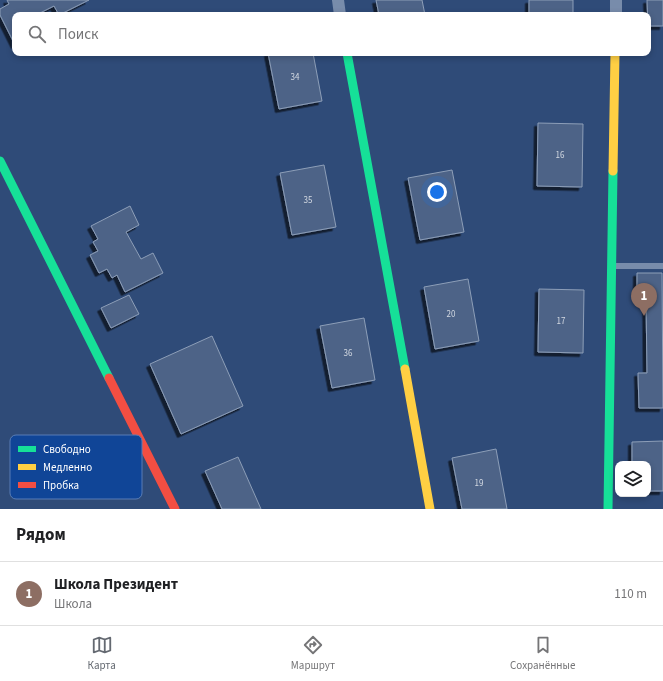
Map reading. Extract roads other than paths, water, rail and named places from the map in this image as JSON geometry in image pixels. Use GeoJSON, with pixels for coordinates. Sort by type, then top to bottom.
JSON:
{"type":"FeatureCollection","features":[{"type":"Feature","properties":{"kind":"street"},"geometry":{"type":"LineString","coordinates":[[338,0],[340,12]]}},
{"type":"Feature","properties":{"kind":"street"},"geometry":{"type":"LineString","coordinates":[[616,0],[616,12]]}},
{"type":"Feature","properties":{"kind":"street"},"geometry":{"type":"LineString","coordinates":[[348,56],[430,509]]}},
{"type":"Feature","properties":{"kind":"street"},"geometry":{"type":"LineString","coordinates":[[608,509],[615,56]]}},
{"type":"Feature","properties":{"kind":"street"},"geometry":{"type":"LineString","coordinates":[[0,161],[138,435]]}},
{"type":"Feature","properties":{"kind":"street"},"geometry":{"type":"LineString","coordinates":[[142,443],[175,509]]}},
{"type":"Feature","properties":{"kind":"lane"},"geometry":{"type":"LineString","coordinates":[[612,266],[663,266]]}},
{"type":"Feature","properties":{"kind":"place","name":"Школа Президент"},"geometry":{"type":"Point","coordinates":[644,316]}}]}
